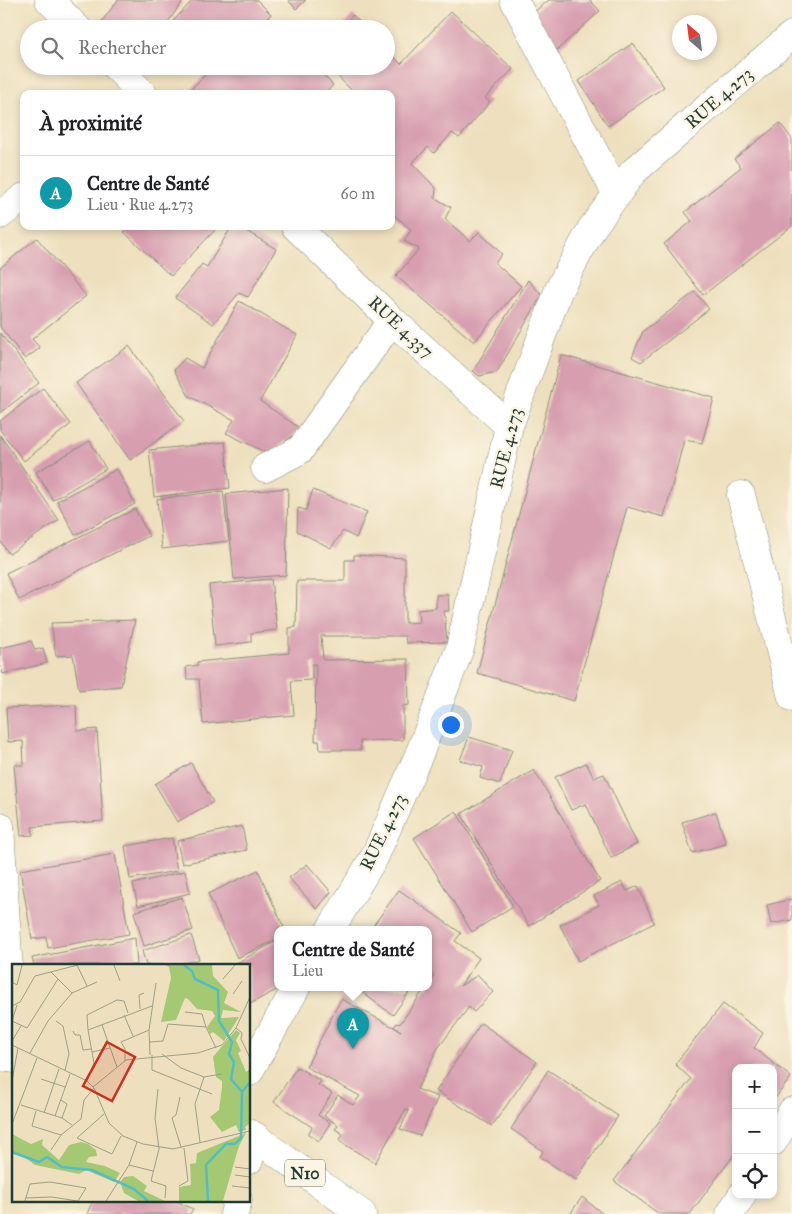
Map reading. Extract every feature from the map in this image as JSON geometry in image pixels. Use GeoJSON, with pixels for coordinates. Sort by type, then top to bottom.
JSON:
{"type":"FeatureCollection","features":[{"type":"Feature","properties":{"kind":"main road"},"geometry":{"type":"LineString","coordinates":[[49,0],[69,20]]}},
{"type":"Feature","properties":{"kind":"main road"},"geometry":{"type":"LineString","coordinates":[[514,0],[617,195]]}},
{"type":"Feature","properties":{"kind":"main road","name":"RUE 4.273"},"geometry":{"type":"LineString","coordinates":[[332,926],[375,856],[420,752],[460,648],[509,426],[559,289],[592,228],[633,172],[792,35]]}},
{"type":"Feature","properties":{"kind":"main road"},"geometry":{"type":"LineString","coordinates":[[124,75],[139,90]]}},
{"type":"Feature","properties":{"kind":"main road"},"geometry":{"type":"LineString","coordinates":[[0,215],[20,200]]}},
{"type":"Feature","properties":{"kind":"main road","name":"RUE 4.337"},"geometry":{"type":"LineString","coordinates":[[299,230],[392,320],[509,426]]}},
{"type":"Feature","properties":{"kind":"main road"},"geometry":{"type":"LineString","coordinates":[[264,468],[300,450],[392,320]]}},
{"type":"Feature","properties":{"kind":"main road"},"geometry":{"type":"LineString","coordinates":[[741,496],[792,697]]}},
{"type":"Feature","properties":{"kind":"main road"},"geometry":{"type":"LineString","coordinates":[[0,826],[11,1006],[8,1058]]}},
{"type":"Feature","properties":{"kind":"main road"},"geometry":{"type":"LineString","coordinates":[[250,1070],[274,1024],[294,991]]}},
{"type":"Feature","properties":{"kind":"main road"},"geometry":{"type":"LineString","coordinates":[[777,1135],[792,1111]]}},
{"type":"Feature","properties":{"kind":"main road","name":"N10"},"geometry":{"type":"LineString","coordinates":[[251,1143],[362,1214]]}},
{"type":"Feature","properties":{"kind":"main road"},"geometry":{"type":"LineString","coordinates":[[730,1214],[739,1199]]}},
{"type":"Feature","properties":{"kind":"building"},"geometry":{"type":"Polygon","coordinates":[[[118,0],[183,1],[169,20],[103,20],[118,0]]]}},
{"type":"Feature","properties":{"kind":"building"},"geometry":{"type":"Polygon","coordinates":[[[193,0],[257,0],[271,14],[266,20],[174,20],[193,0]]]}},
{"type":"Feature","properties":{"kind":"building"},"geometry":{"type":"Polygon","coordinates":[[[288,0],[306,0],[296,9],[288,0]]]}},
{"type":"Feature","properties":{"kind":"building"},"geometry":{"type":"Polygon","coordinates":[[[549,0],[590,0],[600,11],[557,50],[529,16],[549,0]]]}},
{"type":"Feature","properties":{"kind":"building"},"geometry":{"type":"Polygon","coordinates":[[[451,11],[513,69],[485,98],[490,102],[459,138],[452,133],[434,153],[428,147],[412,163],[436,188],[435,198],[451,207],[445,219],[470,241],[479,232],[502,254],[495,263],[521,286],[474,342],[396,276],[419,249],[404,241],[411,230],[395,216],[395,90],[351,90],[337,75],[395,75],[395,58],[401,64],[451,11]]]}},
{"type":"Feature","properties":{"kind":"building"},"geometry":{"type":"Polygon","coordinates":[[[353,15],[358,20],[348,20],[353,15]]]}},
{"type":"Feature","properties":{"kind":"building"},"geometry":{"type":"Polygon","coordinates":[[[633,43],[664,87],[608,126],[579,81],[633,43]]]}},
{"type":"Feature","properties":{"kind":"building"},"geometry":{"type":"Polygon","coordinates":[[[205,75],[323,75],[333,85],[329,90],[190,90],[205,75]]]}},
{"type":"Feature","properties":{"kind":"building"},"geometry":{"type":"Polygon","coordinates":[[[780,123],[792,139],[792,226],[703,295],[664,244],[692,221],[685,212],[741,167],[734,159],[780,123]]]}},
{"type":"Feature","properties":{"kind":"building"},"geometry":{"type":"Polygon","coordinates":[[[126,230],[215,230],[171,276],[124,232],[126,230]]]}},
{"type":"Feature","properties":{"kind":"building"},"geometry":{"type":"Polygon","coordinates":[[[230,230],[245,230],[276,249],[248,297],[239,293],[213,324],[175,298],[202,264],[207,267],[230,230]]]}},
{"type":"Feature","properties":{"kind":"building"},"geometry":{"type":"Polygon","coordinates":[[[37,238],[86,296],[32,339],[40,348],[25,359],[0,327],[0,268],[37,238]]]}},
{"type":"Feature","properties":{"kind":"building"},"geometry":{"type":"Polygon","coordinates":[[[528,280],[542,295],[497,372],[479,376],[473,371],[528,280]]]}},
{"type":"Feature","properties":{"kind":"building"},"geometry":{"type":"Polygon","coordinates":[[[695,292],[709,309],[641,362],[632,357],[643,331],[695,292]]]}},
{"type":"Feature","properties":{"kind":"building"},"geometry":{"type":"Polygon","coordinates":[[[239,301],[297,335],[260,401],[301,429],[269,454],[226,433],[234,420],[189,396],[174,370],[185,358],[202,368],[239,301]]]}},
{"type":"Feature","properties":{"kind":"building"},"geometry":{"type":"Polygon","coordinates":[[[0,333],[39,383],[0,413],[0,333]]]}},
{"type":"Feature","properties":{"kind":"building"},"geometry":{"type":"Polygon","coordinates":[[[129,346],[184,421],[130,460],[76,383],[129,346]]]}},
{"type":"Feature","properties":{"kind":"building"},"geometry":{"type":"Polygon","coordinates":[[[561,355],[714,398],[702,443],[684,440],[664,517],[627,507],[574,701],[477,673],[561,355]]]}},
{"type":"Feature","properties":{"kind":"building"},"geometry":{"type":"Polygon","coordinates":[[[43,388],[71,424],[24,461],[0,430],[0,421],[43,388]]]}},
{"type":"Feature","properties":{"kind":"building"},"geometry":{"type":"Polygon","coordinates":[[[0,435],[59,520],[9,554],[0,541],[0,435]]]}},
{"type":"Feature","properties":{"kind":"building"},"geometry":{"type":"Polygon","coordinates":[[[90,441],[106,469],[53,500],[36,472],[90,441]]]}},
{"type":"Feature","properties":{"kind":"building"},"geometry":{"type":"Polygon","coordinates":[[[225,442],[230,488],[154,497],[149,450],[225,442]]]}},
{"type":"Feature","properties":{"kind":"building"},"geometry":{"type":"Polygon","coordinates":[[[117,469],[135,504],[75,535],[57,501],[117,469]]]}},
{"type":"Feature","properties":{"kind":"building"},"geometry":{"type":"Polygon","coordinates":[[[288,488],[286,575],[234,579],[226,494],[288,488]]]}},
{"type":"Feature","properties":{"kind":"building"},"geometry":{"type":"Polygon","coordinates":[[[313,490],[367,512],[356,538],[343,531],[331,548],[297,531],[298,508],[306,510],[313,490]]]}},
{"type":"Feature","properties":{"kind":"building"},"geometry":{"type":"Polygon","coordinates":[[[223,491],[229,541],[162,549],[157,499],[223,491]]]}},
{"type":"Feature","properties":{"kind":"building"},"geometry":{"type":"Polygon","coordinates":[[[135,509],[149,536],[19,600],[6,573],[135,509]]]}},
{"type":"Feature","properties":{"kind":"building"},"geometry":{"type":"Polygon","coordinates":[[[354,555],[405,558],[405,623],[419,622],[418,610],[436,608],[436,595],[448,595],[449,611],[444,611],[447,642],[406,643],[405,636],[321,636],[323,660],[408,659],[409,705],[403,706],[403,740],[360,741],[361,750],[320,750],[319,741],[315,741],[316,664],[312,664],[312,680],[291,681],[294,715],[203,724],[199,679],[187,679],[186,667],[198,665],[197,662],[289,653],[289,628],[296,627],[297,581],[345,581],[345,560],[354,560],[354,555]]]}},
{"type":"Feature","properties":{"kind":"building"},"geometry":{"type":"Polygon","coordinates":[[[271,579],[277,630],[251,633],[251,642],[215,646],[209,585],[271,579]]]}},
{"type":"Feature","properties":{"kind":"building"},"geometry":{"type":"Polygon","coordinates":[[[135,620],[121,686],[79,690],[73,655],[56,656],[51,623],[135,620]]]}},
{"type":"Feature","properties":{"kind":"building"},"geometry":{"type":"Polygon","coordinates":[[[31,641],[35,650],[43,648],[47,663],[3,674],[0,663],[0,648],[31,641]]]}},
{"type":"Feature","properties":{"kind":"building"},"geometry":{"type":"Polygon","coordinates":[[[76,705],[77,731],[97,729],[103,821],[32,827],[33,835],[21,836],[14,765],[24,765],[23,741],[8,742],[6,708],[76,705]]]}},
{"type":"Feature","properties":{"kind":"building"},"geometry":{"type":"Polygon","coordinates":[[[469,737],[512,750],[500,784],[480,778],[483,767],[460,760],[469,737]]]}},
{"type":"Feature","properties":{"kind":"building"},"geometry":{"type":"Polygon","coordinates":[[[191,763],[213,802],[177,822],[155,784],[191,763]]]}},
{"type":"Feature","properties":{"kind":"building"},"geometry":{"type":"Polygon","coordinates":[[[586,763],[594,778],[604,774],[637,844],[611,858],[586,804],[571,810],[555,777],[586,763]]]}},
{"type":"Feature","properties":{"kind":"building"},"geometry":{"type":"Polygon","coordinates":[[[534,770],[600,881],[529,926],[461,814],[534,770]]]}},
{"type":"Feature","properties":{"kind":"building"},"geometry":{"type":"Polygon","coordinates":[[[456,811],[513,906],[472,932],[414,838],[456,811]]]}},
{"type":"Feature","properties":{"kind":"building"},"geometry":{"type":"Polygon","coordinates":[[[716,812],[726,844],[692,853],[682,822],[716,812]]]}},
{"type":"Feature","properties":{"kind":"building"},"geometry":{"type":"Polygon","coordinates":[[[242,826],[247,850],[182,864],[177,841],[242,826]]]}},
{"type":"Feature","properties":{"kind":"building"},"geometry":{"type":"Polygon","coordinates":[[[172,838],[177,871],[130,879],[125,846],[172,838]]]}},
{"type":"Feature","properties":{"kind":"building"},"geometry":{"type":"Polygon","coordinates":[[[115,854],[129,934],[48,948],[46,937],[32,939],[20,870],[115,854]]]}},
{"type":"Feature","properties":{"kind":"building"},"geometry":{"type":"Polygon","coordinates":[[[307,864],[331,892],[317,909],[289,878],[307,864]]]}},
{"type":"Feature","properties":{"kind":"building"},"geometry":{"type":"Polygon","coordinates":[[[258,870],[283,926],[274,926],[274,941],[237,958],[208,894],[258,870]]]}},
{"type":"Feature","properties":{"kind":"building"},"geometry":{"type":"Polygon","coordinates":[[[185,871],[190,893],[138,906],[133,884],[185,871]]]}},
{"type":"Feature","properties":{"kind":"building"},"geometry":{"type":"Polygon","coordinates":[[[622,882],[627,891],[638,886],[654,923],[578,961],[560,925],[599,905],[594,896],[622,882]]]}},
{"type":"Feature","properties":{"kind":"building"},"geometry":{"type":"Polygon","coordinates":[[[399,890],[461,933],[455,941],[479,958],[460,986],[478,975],[493,992],[474,1012],[469,1007],[438,1048],[417,1089],[438,1097],[420,1136],[400,1129],[409,1111],[406,1109],[375,1163],[339,1141],[343,1134],[335,1129],[338,1125],[324,1116],[338,1095],[353,1105],[360,1096],[306,1067],[341,999],[401,1031],[394,1027],[397,1023],[400,1024],[423,991],[432,991],[432,978],[434,975],[432,974],[432,926],[373,926],[399,890]]]}},
{"type":"Feature","properties":{"kind":"building"},"geometry":{"type":"Polygon","coordinates":[[[182,897],[193,930],[144,946],[134,912],[182,897]]]}},
{"type":"Feature","properties":{"kind":"building"},"geometry":{"type":"Polygon","coordinates":[[[792,899],[792,920],[771,924],[767,905],[792,899]]]}},
{"type":"Feature","properties":{"kind":"building"},"geometry":{"type":"Polygon","coordinates":[[[191,935],[199,959],[182,964],[146,964],[142,951],[191,935]]]}},
{"type":"Feature","properties":{"kind":"building"},"geometry":{"type":"Polygon","coordinates":[[[135,938],[137,964],[34,964],[32,958],[135,938]]]}},
{"type":"Feature","properties":{"kind":"building"},"geometry":{"type":"Polygon","coordinates":[[[274,942],[274,991],[250,1004],[250,964],[235,964],[274,942]]]}},
{"type":"Feature","properties":{"kind":"building"},"geometry":{"type":"Polygon","coordinates":[[[360,991],[410,991],[393,1015],[360,991]]]}},
{"type":"Feature","properties":{"kind":"building"},"geometry":{"type":"Polygon","coordinates":[[[723,1004],[763,1033],[754,1048],[774,1064],[732,1064],[732,1157],[690,1214],[659,1214],[614,1181],[691,1079],[675,1064],[723,1004]]]}},
{"type":"Feature","properties":{"kind":"building"},"geometry":{"type":"Polygon","coordinates":[[[481,1023],[537,1062],[492,1126],[436,1091],[481,1023]]]}},
{"type":"Feature","properties":{"kind":"building"},"geometry":{"type":"Polygon","coordinates":[[[777,1066],[791,1077],[777,1096],[777,1066]]]}},
{"type":"Feature","properties":{"kind":"building"},"geometry":{"type":"Polygon","coordinates":[[[297,1067],[321,1081],[318,1085],[332,1093],[318,1115],[330,1123],[319,1141],[308,1134],[312,1127],[274,1102],[297,1067]]]}},
{"type":"Feature","properties":{"kind":"building"},"geometry":{"type":"Polygon","coordinates":[[[548,1070],[618,1116],[576,1180],[540,1157],[543,1151],[511,1129],[548,1070]]]}},
{"type":"Feature","properties":{"kind":"building"},"geometry":{"type":"Polygon","coordinates":[[[582,1197],[603,1214],[570,1214],[582,1197]]]}},
{"type":"Feature","properties":{"kind":"building"},"geometry":{"type":"Polygon","coordinates":[[[92,1202],[178,1202],[193,1209],[190,1214],[87,1214],[92,1202]]]}},
{"type":"Feature","properties":{"kind":"place","name":"Centre de Santé"},"geometry":{"type":"Point","coordinates":[353,1049]}}]}
